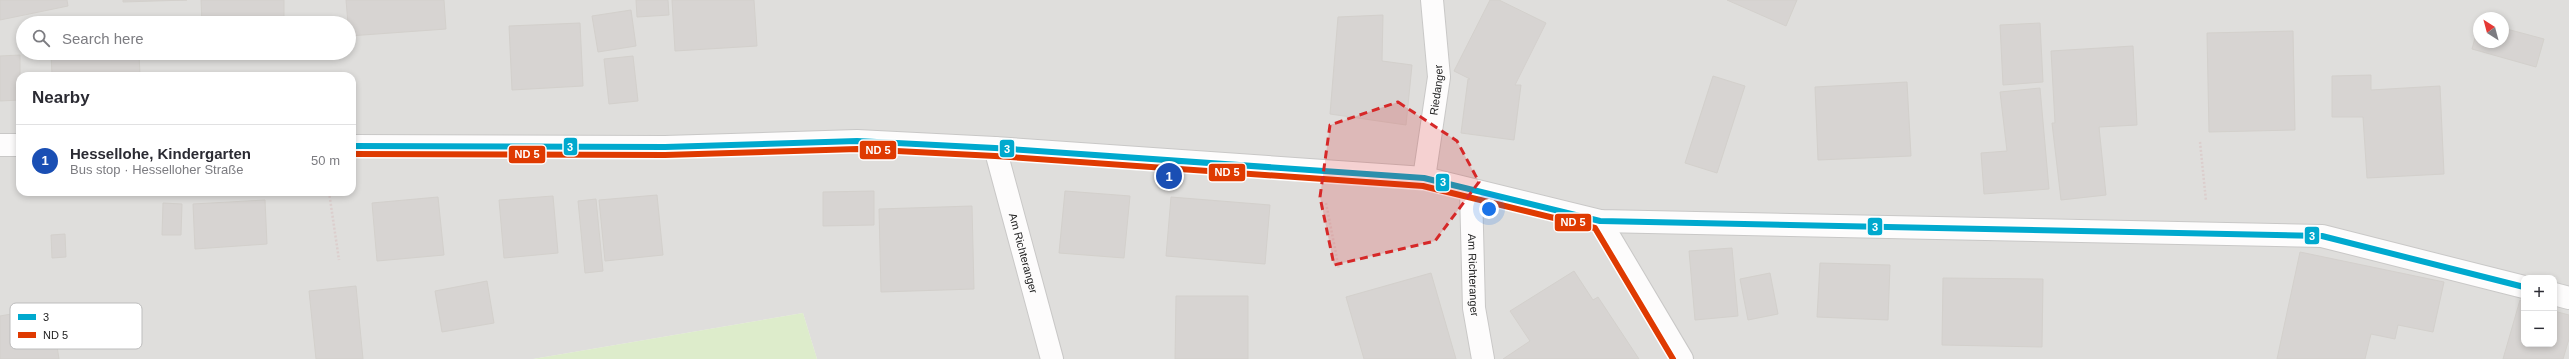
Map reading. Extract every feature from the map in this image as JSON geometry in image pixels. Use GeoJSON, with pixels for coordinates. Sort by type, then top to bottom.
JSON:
{"type":"FeatureCollection","features":[{"type":"Feature","properties":{"kind":"street","name":"Riedanger"},"geometry":{"type":"LineString","coordinates":[[1424,178],[1438,77],[1432,0]]}},
{"type":"Feature","properties":{"kind":"street"},"geometry":{"type":"LineString","coordinates":[[356,146],[665,147],[857,141],[995,148],[1424,178],[1600,220],[2322,236],[2521,286]]}},
{"type":"Feature","properties":{"kind":"street"},"geometry":{"type":"LineString","coordinates":[[0,145],[16,145]]}},
{"type":"Feature","properties":{"kind":"street","name":"Am Richteranger"},"geometry":{"type":"LineString","coordinates":[[995,148],[1052,359]]}},
{"type":"Feature","properties":{"kind":"street","name":"Am Richteranger"},"geometry":{"type":"LineString","coordinates":[[1471,190],[1474,308],[1483,359]]}},
{"type":"Feature","properties":{"kind":"street"},"geometry":{"type":"LineString","coordinates":[[1600,220],[1682,359]]}},
{"type":"Feature","properties":{"kind":"street"},"geometry":{"type":"LineString","coordinates":[[2557,295],[2569,298]]}},
{"type":"Feature","properties":{"kind":"path"},"geometry":{"type":"LineString","coordinates":[[2200,142],[2209,233]]}},
{"type":"Feature","properties":{"kind":"path"},"geometry":{"type":"LineString","coordinates":[[1320,171],[1339,269]]}},
{"type":"Feature","properties":{"kind":"path"},"geometry":{"type":"LineString","coordinates":[[331,196],[339,260]]}},
{"type":"Feature","properties":{"kind":"highlighted area"},"geometry":{"type":"Polygon","coordinates":[[[1398,102],[1457,141],[1479,182],[1435,241],[1334,265],[1320,197],[1330,125],[1398,102]]]}},
{"type":"Feature","properties":{"kind":"shaded area"},"geometry":{"type":"Polygon","coordinates":[[[0,0],[2569,0],[2569,359],[817,359],[803,313],[533,359],[0,359],[0,0]]]}},
{"type":"Feature","properties":{"kind":"green space"},"geometry":{"type":"Polygon","coordinates":[[[803,313],[817,359],[533,359],[803,313]]]}},
{"type":"Feature","properties":{"kind":"building"},"geometry":{"type":"Polygon","coordinates":[[[0,0],[67,0],[68,6],[0,20],[0,0]]]}},
{"type":"Feature","properties":{"kind":"building"},"geometry":{"type":"Polygon","coordinates":[[[123,0],[187,0],[123,2],[123,0]]]}},
{"type":"Feature","properties":{"kind":"building"},"geometry":{"type":"Polygon","coordinates":[[[201,0],[284,0],[284,16],[202,16],[201,0]]]}},
{"type":"Feature","properties":{"kind":"building"},"geometry":{"type":"Polygon","coordinates":[[[346,0],[444,0],[446,29],[356,35],[356,16],[347,16],[346,0]]]}},
{"type":"Feature","properties":{"kind":"building"},"geometry":{"type":"Polygon","coordinates":[[[636,0],[668,0],[669,15],[637,17],[636,0]]]}},
{"type":"Feature","properties":{"kind":"building"},"geometry":{"type":"Polygon","coordinates":[[[672,0],[754,0],[757,46],[675,51],[672,0]]]}},
{"type":"Feature","properties":{"kind":"building"},"geometry":{"type":"Polygon","coordinates":[[[1490,0],[1499,0],[1546,23],[1515,85],[1521,85],[1514,140],[1461,133],[1468,79],[1470,79],[1454,71],[1490,0]]]}},
{"type":"Feature","properties":{"kind":"building"},"geometry":{"type":"Polygon","coordinates":[[[1727,0],[1797,0],[1786,26],[1727,0]]]}},
{"type":"Feature","properties":{"kind":"building"},"geometry":{"type":"Polygon","coordinates":[[[631,10],[636,46],[598,52],[592,16],[631,10]]]}},
{"type":"Feature","properties":{"kind":"building"},"geometry":{"type":"Polygon","coordinates":[[[1383,15],[1382,61],[1412,65],[1406,125],[1330,114],[1338,17],[1383,15]]]}},
{"type":"Feature","properties":{"kind":"building"},"geometry":{"type":"Polygon","coordinates":[[[580,23],[583,86],[512,90],[509,26],[580,23]]]}},
{"type":"Feature","properties":{"kind":"building"},"geometry":{"type":"Polygon","coordinates":[[[2040,23],[2043,82],[2003,85],[2000,25],[2040,23]]]}},
{"type":"Feature","properties":{"kind":"building"},"geometry":{"type":"Polygon","coordinates":[[[2509,30],[2544,39],[2536,67],[2472,49],[2473,45],[2473,48],[2509,48],[2509,30]]]}},
{"type":"Feature","properties":{"kind":"building"},"geometry":{"type":"Polygon","coordinates":[[[2293,31],[2295,130],[2209,132],[2207,33],[2293,31]]]}},
{"type":"Feature","properties":{"kind":"building"},"geometry":{"type":"Polygon","coordinates":[[[2133,46],[2137,125],[2099,127],[2106,195],[2061,200],[2052,123],[2055,123],[2051,51],[2133,46]]]}},
{"type":"Feature","properties":{"kind":"building"},"geometry":{"type":"Polygon","coordinates":[[[16,55],[16,60],[20,60],[20,72],[16,72],[16,100],[0,101],[0,56],[16,55]]]}},
{"type":"Feature","properties":{"kind":"building"},"geometry":{"type":"Polygon","coordinates":[[[633,56],[638,101],[609,104],[604,59],[633,56]]]}},
{"type":"Feature","properties":{"kind":"building"},"geometry":{"type":"Polygon","coordinates":[[[51,60],[139,60],[140,72],[52,72],[51,60]]]}},
{"type":"Feature","properties":{"kind":"building"},"geometry":{"type":"Polygon","coordinates":[[[2371,75],[2371,90],[2440,86],[2444,174],[2367,178],[2363,117],[2332,117],[2332,76],[2371,75]]]}},
{"type":"Feature","properties":{"kind":"building"},"geometry":{"type":"Polygon","coordinates":[[[1713,76],[1745,86],[1717,173],[1685,163],[1713,76]]]}},
{"type":"Feature","properties":{"kind":"building"},"geometry":{"type":"Polygon","coordinates":[[[1907,82],[1911,156],[1818,160],[1815,87],[1907,82]]]}},
{"type":"Feature","properties":{"kind":"building"},"geometry":{"type":"Polygon","coordinates":[[[2040,88],[2049,189],[1984,194],[1981,153],[2007,151],[2000,92],[2040,88]]]}},
{"type":"Feature","properties":{"kind":"building"},"geometry":{"type":"Polygon","coordinates":[[[874,191],[874,225],[823,226],[823,192],[874,191]]]}},
{"type":"Feature","properties":{"kind":"building"},"geometry":{"type":"Polygon","coordinates":[[[1065,191],[1130,196],[1124,258],[1059,253],[1065,191]]]}},
{"type":"Feature","properties":{"kind":"building"},"geometry":{"type":"Polygon","coordinates":[[[657,195],[663,255],[605,261],[599,200],[657,195]]]}},
{"type":"Feature","properties":{"kind":"building"},"geometry":{"type":"Polygon","coordinates":[[[553,196],[558,253],[504,258],[499,200],[553,196]]]}},
{"type":"Feature","properties":{"kind":"building"},"geometry":{"type":"Polygon","coordinates":[[[438,197],[444,255],[377,261],[372,203],[438,197]]]}},
{"type":"Feature","properties":{"kind":"building"},"geometry":{"type":"Polygon","coordinates":[[[1171,197],[1270,205],[1265,264],[1166,256],[1171,197]]]}},
{"type":"Feature","properties":{"kind":"building"},"geometry":{"type":"Polygon","coordinates":[[[596,199],[603,271],[585,273],[578,201],[596,199]]]}},
{"type":"Feature","properties":{"kind":"building"},"geometry":{"type":"Polygon","coordinates":[[[265,200],[267,244],[195,249],[193,204],[265,200]]]}},
{"type":"Feature","properties":{"kind":"building"},"geometry":{"type":"Polygon","coordinates":[[[163,203],[182,204],[181,235],[162,235],[163,203]]]}},
{"type":"Feature","properties":{"kind":"building"},"geometry":{"type":"Polygon","coordinates":[[[972,206],[974,289],[881,292],[879,209],[972,206]]]}},
{"type":"Feature","properties":{"kind":"building"},"geometry":{"type":"Polygon","coordinates":[[[65,234],[66,257],[52,258],[51,235],[65,234]]]}},
{"type":"Feature","properties":{"kind":"building"},"geometry":{"type":"Polygon","coordinates":[[[1732,248],[1738,316],[1695,320],[1689,251],[1732,248]]]}},
{"type":"Feature","properties":{"kind":"building"},"geometry":{"type":"Polygon","coordinates":[[[2300,252],[2444,282],[2433,332],[2398,325],[2395,339],[2371,334],[2365,359],[2277,359],[2300,252]]]}},
{"type":"Feature","properties":{"kind":"building"},"geometry":{"type":"Polygon","coordinates":[[[1820,263],[1890,265],[1888,320],[1817,317],[1820,263]]]}},
{"type":"Feature","properties":{"kind":"building"},"geometry":{"type":"Polygon","coordinates":[[[1574,271],[1593,300],[1598,297],[1639,359],[1503,359],[1530,341],[1510,311],[1574,271]]]}},
{"type":"Feature","properties":{"kind":"building"},"geometry":{"type":"Polygon","coordinates":[[[1431,273],[1456,359],[1364,359],[1346,297],[1431,273]]]}},
{"type":"Feature","properties":{"kind":"building"},"geometry":{"type":"Polygon","coordinates":[[[1770,273],[1778,314],[1748,320],[1740,279],[1770,273]]]}},
{"type":"Feature","properties":{"kind":"building"},"geometry":{"type":"Polygon","coordinates":[[[1943,278],[2043,279],[2042,347],[1942,345],[1943,278]]]}},
{"type":"Feature","properties":{"kind":"building"},"geometry":{"type":"Polygon","coordinates":[[[487,281],[494,323],[442,332],[435,291],[487,281]]]}},
{"type":"Feature","properties":{"kind":"building"},"geometry":{"type":"Polygon","coordinates":[[[356,286],[363,359],[316,359],[309,291],[356,286]]]}},
{"type":"Feature","properties":{"kind":"building"},"geometry":{"type":"Polygon","coordinates":[[[1176,296],[1248,296],[1248,359],[1175,359],[1176,296]]]}},
{"type":"Feature","properties":{"kind":"building"},"geometry":{"type":"Polygon","coordinates":[[[2520,300],[2521,347],[2557,347],[2557,312],[2569,315],[2569,339],[2563,359],[2503,359],[2520,300]]]}},
{"type":"Feature","properties":{"kind":"building"},"geometry":{"type":"Polygon","coordinates":[[[10,314],[10,349],[57,349],[59,359],[0,359],[0,316],[10,314]]]}},
{"type":"Feature","properties":{"kind":"transit line","name":"3"},"geometry":{"type":"LineString","coordinates":[[356,146],[665,147],[857,141],[995,148],[1424,178],[1600,221],[2322,236],[2521,286]]}},
{"type":"Feature","properties":{"kind":"transit line"},"geometry":{"type":"LineString","coordinates":[[356,154],[665,155],[857,149],[995,156],[1423,186],[1595,228],[1673,359]]}},
{"type":"Feature","properties":{"kind":"place","name":"Hessellohe, Kindergarten"},"geometry":{"type":"Point","coordinates":[1169,176]}}]}
